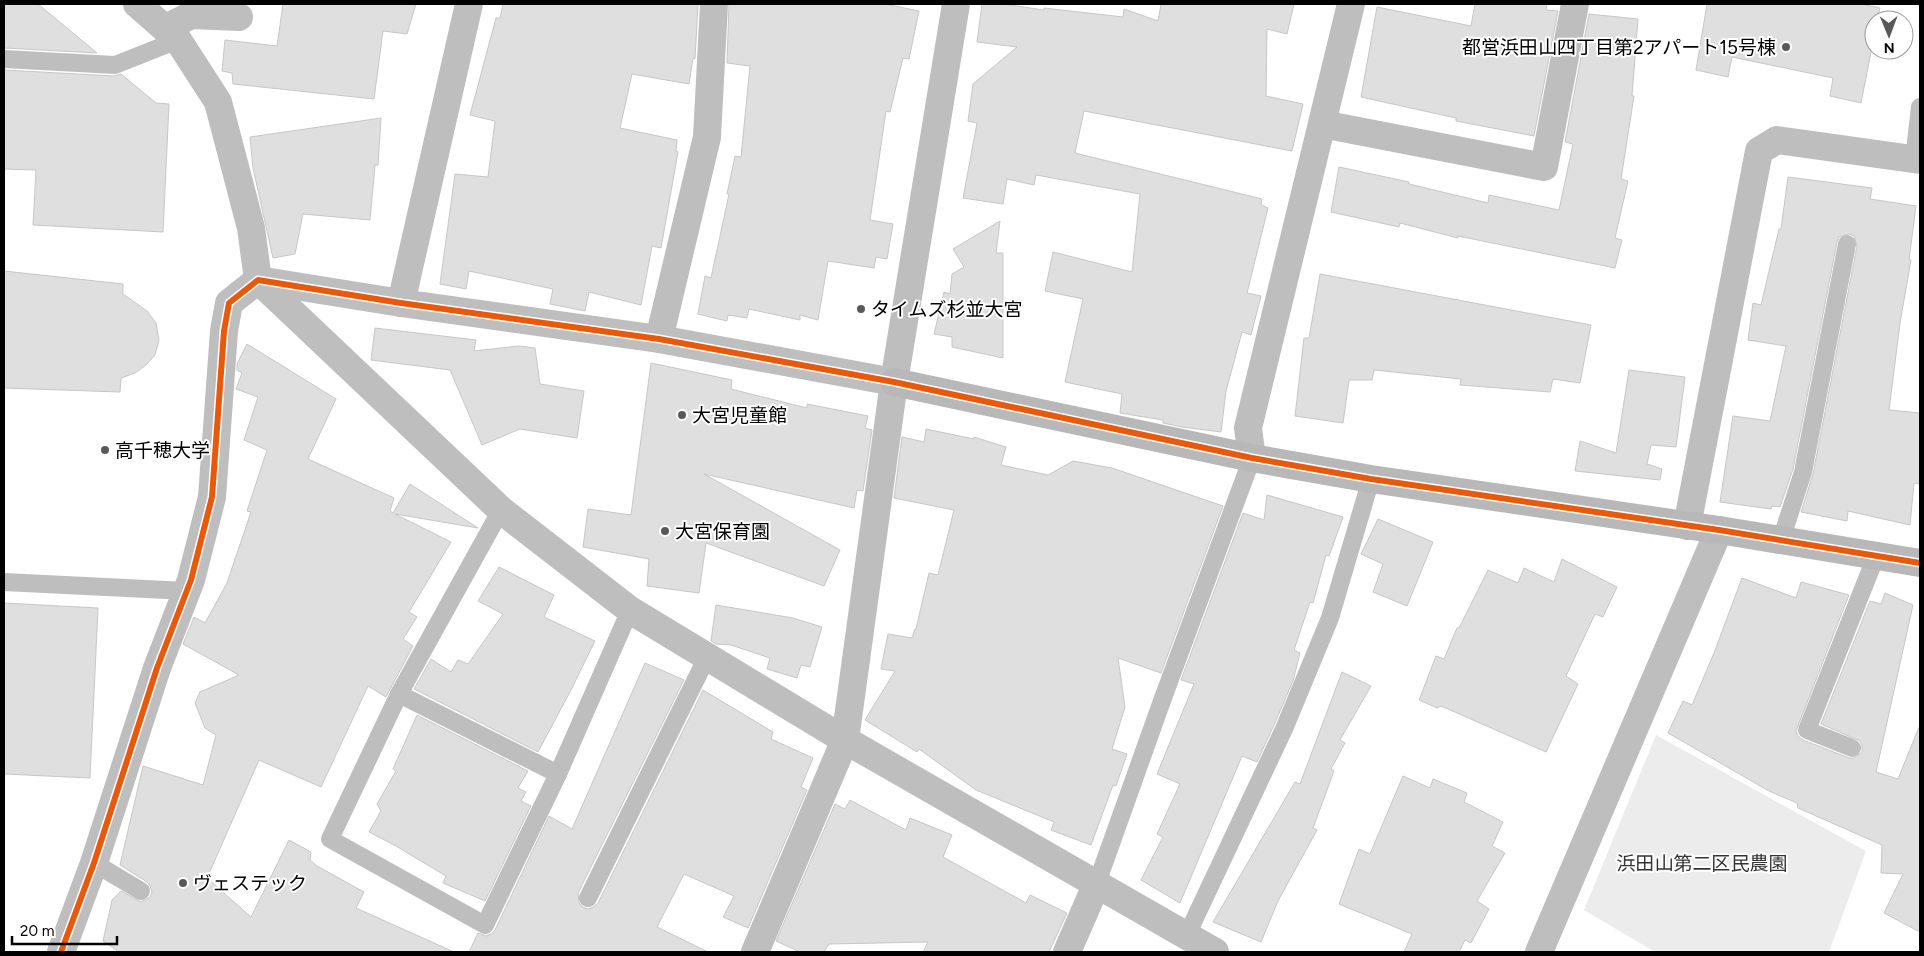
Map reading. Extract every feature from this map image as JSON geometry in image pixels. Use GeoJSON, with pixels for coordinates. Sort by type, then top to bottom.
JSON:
{"type":"FeatureCollection","features":[{"type":"Feature","properties":{"kind":"street"},"geometry":{"type":"LineString","coordinates":[[137,4],[172,34],[218,102],[251,228],[258,280],[501,510],[630,610],[845,740],[1215,952]]}},
{"type":"Feature","properties":{"kind":"street"},"geometry":{"type":"LineString","coordinates":[[401,303],[469,4]]}},
{"type":"Feature","properties":{"kind":"street"},"geometry":{"type":"LineString","coordinates":[[659,340],[707,137],[714,4]]}},
{"type":"Feature","properties":{"kind":"street"},"geometry":{"type":"LineString","coordinates":[[755,952],[845,740],[894,382],[956,4]]}},
{"type":"Feature","properties":{"kind":"street"},"geometry":{"type":"LineString","coordinates":[[1252,458],[1248,428],[1351,4]]}},
{"type":"Feature","properties":{"kind":"street"},"geometry":{"type":"LineString","coordinates":[[1322,124],[1544,167],[1576,4]]}},
{"type":"Feature","properties":{"kind":"street"},"geometry":{"type":"LineString","coordinates":[[172,34],[192,15],[240,17]]}},
{"type":"Feature","properties":{"kind":"street"},"geometry":{"type":"LineString","coordinates":[[1687,526],[1759,150],[1777,140],[1917,159]]}},
{"type":"Feature","properties":{"kind":"street"},"geometry":{"type":"LineString","coordinates":[[61,952],[94,863],[157,668],[187,591],[212,497],[224,331],[229,303],[258,280],[401,303],[659,340],[894,382],[1252,458],[1371,479],[1719,530],[1920,563]]}},
{"type":"Feature","properties":{"kind":"street"},"geometry":{"type":"LineString","coordinates":[[1539,952],[1719,530]]}},
{"type":"Feature","properties":{"kind":"street"},"geometry":{"type":"LineString","coordinates":[[1066,952],[1097,884]]}},
{"type":"Feature","properties":{"kind":"lane"},"geometry":{"type":"LineString","coordinates":[[4,59],[115,65],[172,34]]}},
{"type":"Feature","properties":{"kind":"lane"},"geometry":{"type":"LineString","coordinates":[[1917,159],[1920,107]]}},
{"type":"Feature","properties":{"kind":"lane"},"geometry":{"type":"LineString","coordinates":[[1782,540],[1803,472],[1848,244]]}},
{"type":"Feature","properties":{"kind":"lane"},"geometry":{"type":"LineString","coordinates":[[1097,884],[1163,698],[1252,458]]}},
{"type":"Feature","properties":{"kind":"lane"},"geometry":{"type":"LineString","coordinates":[[1188,935],[1284,728],[1330,618],[1371,479]]}},
{"type":"Feature","properties":{"kind":"lane"},"geometry":{"type":"LineString","coordinates":[[501,510],[399,694],[330,839],[485,925],[558,774],[630,610]]}},
{"type":"Feature","properties":{"kind":"lane"},"geometry":{"type":"LineString","coordinates":[[1852,748],[1807,730],[1876,556]]}},
{"type":"Feature","properties":{"kind":"lane"},"geometry":{"type":"LineString","coordinates":[[4,582],[187,591]]}},
{"type":"Feature","properties":{"kind":"lane"},"geometry":{"type":"LineString","coordinates":[[588,898],[707,657]]}},
{"type":"Feature","properties":{"kind":"lane"},"geometry":{"type":"LineString","coordinates":[[399,694],[558,774]]}},
{"type":"Feature","properties":{"kind":"lane"},"geometry":{"type":"LineString","coordinates":[[94,863],[141,892]]}},
{"type":"Feature","properties":{"kind":"green space","name":"浜田山第二区民農園"},"geometry":{"type":"Polygon","coordinates":[[[1656,735],[1866,851],[1829,952],[1655,952],[1584,910],[1656,735]]]}},
{"type":"Feature","properties":{"kind":"building"},"geometry":{"type":"Polygon","coordinates":[[[4,4],[38,4],[97,53],[4,48],[4,4]]]}},
{"type":"Feature","properties":{"kind":"building"},"geometry":{"type":"Polygon","coordinates":[[[283,4],[416,4],[407,34],[383,31],[374,99],[233,84],[232,73],[222,71],[225,40],[277,46],[283,4]]]}},
{"type":"Feature","properties":{"kind":"building"},"geometry":{"type":"Polygon","coordinates":[[[503,4],[698,4],[695,59],[693,58],[689,84],[632,74],[620,128],[677,140],[676,151],[678,152],[661,248],[652,246],[641,305],[589,292],[585,311],[550,304],[553,289],[469,271],[466,289],[440,284],[455,174],[488,177],[495,121],[470,115],[496,18],[500,18],[503,4]]]}},
{"type":"Feature","properties":{"kind":"building"},"geometry":{"type":"Polygon","coordinates":[[[729,4],[885,4],[919,11],[909,59],[903,58],[890,112],[886,111],[870,220],[893,224],[887,259],[876,257],[874,268],[828,261],[818,320],[800,315],[800,320],[749,309],[747,318],[728,315],[727,321],[698,314],[705,276],[711,278],[735,156],[741,157],[750,66],[727,63],[729,4]]]}},
{"type":"Feature","properties":{"kind":"building"},"geometry":{"type":"Polygon","coordinates":[[[982,4],[1003,4],[1044,10],[1044,8],[1123,17],[1124,9],[1158,21],[1161,4],[1294,4],[1287,34],[1267,29],[1266,96],[1303,104],[1292,151],[1084,111],[1075,153],[1262,199],[1261,205],[1268,208],[1247,293],[1261,296],[1251,335],[1242,332],[1226,391],[1221,432],[1182,427],[1163,423],[1163,420],[1120,413],[1122,394],[1065,382],[1083,299],[1045,291],[1053,252],[1132,272],[1140,194],[1036,175],[1034,185],[1007,179],[1003,204],[963,198],[977,123],[968,121],[973,84],[1017,47],[977,42],[982,4]]]}},
{"type":"Feature","properties":{"kind":"building"},"geometry":{"type":"Polygon","coordinates":[[[1475,4],[1547,4],[1546,10],[1558,11],[1534,136],[1456,121],[1456,118],[1361,97],[1377,7],[1471,26],[1475,4]]]}},
{"type":"Feature","properties":{"kind":"building","name":"都営浜田山四丁目第2アパート15号棟"},"geometry":{"type":"Polygon","coordinates":[[[1707,4],[1861,4],[1880,8],[1880,10],[1864,10],[1864,60],[1869,60],[1861,103],[1830,96],[1833,78],[1732,57],[1728,77],[1696,70],[1707,4]]]}},
{"type":"Feature","properties":{"kind":"building"},"geometry":{"type":"Polygon","coordinates":[[[1589,14],[1638,19],[1632,96],[1634,96],[1621,179],[1628,181],[1615,238],[1622,240],[1615,268],[1458,236],[1458,238],[1400,223],[1399,227],[1331,212],[1339,167],[1409,182],[1409,184],[1488,203],[1489,195],[1559,210],[1573,144],[1565,142],[1589,14]]]}},
{"type":"Feature","properties":{"kind":"building"},"geometry":{"type":"Polygon","coordinates":[[[4,70],[114,76],[121,74],[156,103],[169,104],[163,232],[33,225],[36,170],[4,169],[4,70]]]}},
{"type":"Feature","properties":{"kind":"building"},"geometry":{"type":"Polygon","coordinates":[[[381,118],[378,165],[375,165],[370,220],[303,214],[295,254],[273,258],[253,168],[250,137],[381,118]]]}},
{"type":"Feature","properties":{"kind":"building"},"geometry":{"type":"Polygon","coordinates":[[[1788,177],[1872,188],[1870,199],[1916,206],[1909,260],[1911,260],[1900,323],[1889,410],[1920,413],[1920,484],[1914,483],[1910,525],[1848,511],[1847,521],[1801,512],[1813,474],[1857,246],[1854,236],[1849,234],[1839,237],[1837,242],[1793,469],[1780,507],[1772,506],[1771,509],[1720,502],[1733,416],[1770,421],[1786,346],[1748,340],[1753,303],[1761,305],[1779,229],[1781,229],[1788,177]]]}},
{"type":"Feature","properties":{"kind":"building"},"geometry":{"type":"Polygon","coordinates":[[[1000,221],[996,253],[1003,253],[1003,358],[952,347],[952,337],[934,334],[944,292],[950,294],[952,274],[964,267],[953,249],[1000,221]]]}},
{"type":"Feature","properties":{"kind":"building"},"geometry":{"type":"Polygon","coordinates":[[[4,271],[123,284],[123,294],[147,311],[156,323],[159,340],[155,355],[135,373],[121,378],[120,392],[4,388],[4,271]]]}},
{"type":"Feature","properties":{"kind":"building"},"geometry":{"type":"Polygon","coordinates":[[[1320,274],[1591,325],[1580,383],[1553,379],[1550,392],[1460,385],[1461,379],[1374,370],[1372,380],[1349,380],[1343,423],[1295,416],[1304,338],[1309,338],[1320,274]]]}},
{"type":"Feature","properties":{"kind":"building"},"geometry":{"type":"Polygon","coordinates":[[[375,328],[476,340],[474,351],[519,346],[535,348],[540,384],[584,391],[577,438],[520,429],[482,445],[450,370],[371,360],[375,328]]]}},
{"type":"Feature","properties":{"kind":"building"},"geometry":{"type":"Polygon","coordinates":[[[247,344],[336,399],[308,459],[394,498],[390,511],[393,513],[410,484],[478,528],[395,514],[451,542],[409,612],[417,617],[403,639],[413,646],[386,697],[368,686],[321,787],[259,760],[207,878],[251,917],[289,840],[311,852],[310,860],[317,866],[364,892],[356,908],[454,952],[119,952],[103,941],[112,900],[121,891],[141,902],[150,897],[152,892],[147,882],[120,865],[143,766],[203,785],[216,735],[205,728],[195,703],[200,692],[239,675],[183,644],[194,617],[205,623],[227,583],[251,512],[247,511],[267,450],[244,440],[258,397],[236,389],[242,373],[237,370],[237,364],[247,344]]]}},
{"type":"Feature","properties":{"kind":"building"},"geometry":{"type":"Polygon","coordinates":[[[651,363],[732,380],[731,389],[807,408],[807,404],[868,416],[865,428],[872,430],[863,491],[857,490],[854,508],[704,474],[840,550],[824,586],[706,543],[699,593],[647,586],[649,559],[583,547],[588,509],[631,515],[651,363]]]}},
{"type":"Feature","properties":{"kind":"building"},"geometry":{"type":"Polygon","coordinates":[[[1629,370],[1685,377],[1676,447],[1651,445],[1647,464],[1662,469],[1660,480],[1575,471],[1580,441],[1616,453],[1629,370]]]}},
{"type":"Feature","properties":{"kind":"building"},"geometry":{"type":"Polygon","coordinates":[[[926,429],[974,439],[974,437],[1006,447],[1001,465],[1048,475],[1073,461],[1112,468],[1223,506],[1161,673],[1118,658],[1125,707],[1112,749],[1127,754],[1116,786],[1113,785],[1091,845],[1051,830],[1054,822],[976,790],[919,749],[917,752],[865,720],[895,671],[881,669],[888,634],[912,638],[916,629],[929,573],[938,575],[954,510],[894,498],[902,437],[924,442],[926,429]]]}},
{"type":"Feature","properties":{"kind":"building"},"geometry":{"type":"Polygon","coordinates":[[[1267,495],[1343,517],[1329,556],[1326,555],[1313,603],[1310,602],[1294,650],[1300,653],[1293,681],[1257,762],[1242,756],[1180,903],[1141,880],[1163,837],[1157,834],[1180,784],[1157,774],[1194,684],[1181,680],[1243,513],[1264,520],[1267,495]]]}},
{"type":"Feature","properties":{"kind":"building"},"geometry":{"type":"Polygon","coordinates":[[[1378,519],[1433,542],[1407,606],[1373,592],[1383,564],[1361,554],[1378,519]]]}},
{"type":"Feature","properties":{"kind":"building"},"geometry":{"type":"Polygon","coordinates":[[[1562,559],[1617,587],[1603,617],[1595,614],[1566,676],[1578,684],[1546,752],[1441,706],[1437,708],[1419,700],[1436,656],[1444,659],[1457,628],[1459,628],[1488,570],[1518,583],[1524,568],[1554,582],[1562,559]]]}},
{"type":"Feature","properties":{"kind":"building"},"geometry":{"type":"Polygon","coordinates":[[[499,567],[554,595],[544,617],[595,641],[538,752],[414,689],[431,659],[451,672],[458,660],[468,664],[503,614],[478,601],[499,567]]]}},
{"type":"Feature","properties":{"kind":"building"},"geometry":{"type":"Polygon","coordinates":[[[1742,578],[1796,598],[1801,582],[1849,595],[1796,731],[1803,740],[1849,758],[1854,758],[1862,752],[1860,741],[1821,724],[1870,601],[1881,604],[1885,593],[1913,605],[1876,772],[1898,779],[1919,727],[1920,932],[1884,913],[1903,874],[1881,873],[1882,845],[1798,808],[1797,803],[1769,791],[1668,733],[1683,701],[1692,705],[1742,578]]]}},
{"type":"Feature","properties":{"kind":"building"},"geometry":{"type":"Polygon","coordinates":[[[4,603],[98,608],[90,778],[4,774],[4,603]]]}},
{"type":"Feature","properties":{"kind":"building"},"geometry":{"type":"Polygon","coordinates":[[[716,605],[793,618],[822,627],[810,667],[801,665],[797,678],[767,669],[770,658],[731,645],[716,644],[711,641],[716,605]]]}},
{"type":"Feature","properties":{"kind":"building"},"geometry":{"type":"Polygon","coordinates":[[[645,663],[684,680],[578,893],[579,903],[588,909],[598,903],[703,690],[773,732],[771,739],[813,758],[801,787],[807,790],[748,928],[723,917],[734,896],[684,874],[657,927],[708,952],[469,952],[478,933],[486,936],[495,930],[549,816],[572,829],[645,663]]]}},
{"type":"Feature","properties":{"kind":"building"},"geometry":{"type":"Polygon","coordinates":[[[1342,672],[1371,686],[1340,740],[1345,743],[1331,769],[1334,771],[1313,828],[1317,830],[1278,901],[1261,942],[1213,922],[1295,782],[1300,784],[1342,672]]]}},
{"type":"Feature","properties":{"kind":"building"},"geometry":{"type":"Polygon","coordinates":[[[417,715],[528,771],[518,788],[526,792],[521,801],[531,806],[485,901],[443,883],[446,876],[369,832],[381,811],[377,804],[396,771],[393,769],[417,715]]]}},
{"type":"Feature","properties":{"kind":"building"},"geometry":{"type":"Polygon","coordinates":[[[1403,776],[1430,788],[1433,779],[1467,793],[1464,802],[1503,822],[1492,846],[1505,853],[1477,901],[1489,909],[1471,943],[1465,940],[1459,952],[1404,952],[1412,934],[1339,904],[1359,849],[1370,854],[1403,776]]]}},
{"type":"Feature","properties":{"kind":"building"},"geometry":{"type":"Polygon","coordinates":[[[850,800],[906,830],[910,818],[952,835],[943,857],[1026,903],[1030,895],[1067,913],[1049,952],[923,952],[928,942],[829,944],[824,952],[800,952],[776,941],[835,804],[845,809],[850,800]]]}},
{"type":"Feature","properties":{"kind":"cycle path"},"geometry":{"type":"LineString","coordinates":[[61,952],[94,863],[157,668],[191,580],[212,497],[224,331],[229,303],[258,280],[401,303],[659,339],[894,382],[1252,458],[1371,479],[1719,530],[1920,563]]}},
{"type":"Feature","properties":{"kind":"place","name":"都営浜田山四丁目第2アパート15号棟"},"geometry":{"type":"Point","coordinates":[1786,47]}},
{"type":"Feature","properties":{"kind":"place","name":"タイムズ杉並大宮"},"geometry":{"type":"Point","coordinates":[861,309]}},
{"type":"Feature","properties":{"kind":"place","name":"大宮児童館"},"geometry":{"type":"Point","coordinates":[682,415]}},
{"type":"Feature","properties":{"kind":"place","name":"高千穂大学"},"geometry":{"type":"Point","coordinates":[105,450]}},
{"type":"Feature","properties":{"kind":"place","name":"大宮保育園"},"geometry":{"type":"Point","coordinates":[665,531]}},
{"type":"Feature","properties":{"kind":"place","name":"ヴェステック"},"geometry":{"type":"Point","coordinates":[183,883]}}]}
